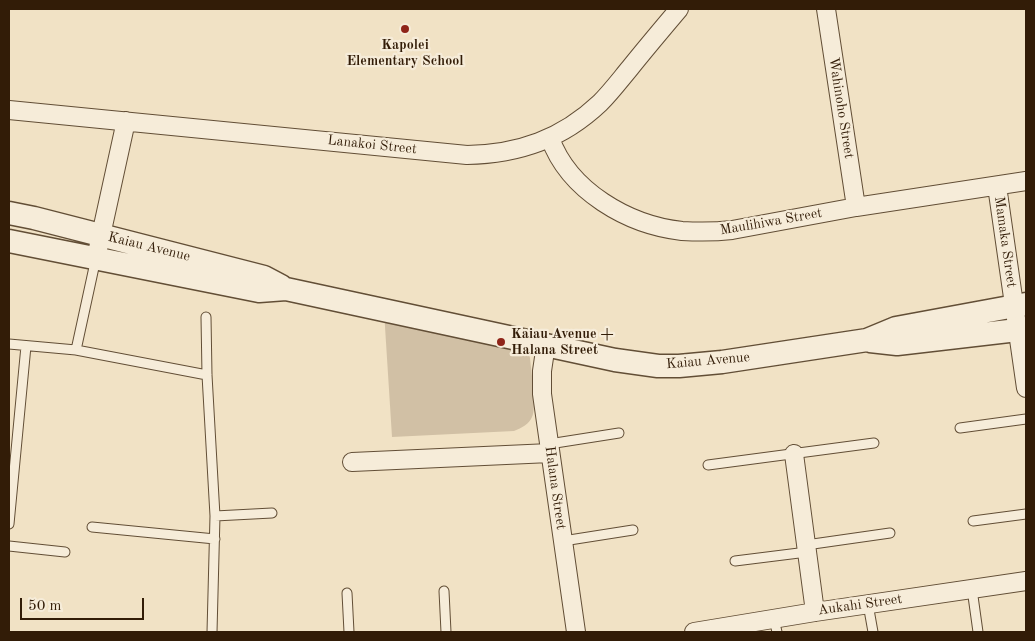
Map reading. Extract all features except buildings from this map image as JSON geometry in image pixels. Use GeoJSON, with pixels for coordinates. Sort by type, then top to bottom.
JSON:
{"type":"FeatureCollection","features":[{"type":"Feature","properties":{"kind":"street","name":"Lanakoi Street"},"geometry":{"type":"LineString","coordinates":[[9,110],[467,154],[506,152],[525,148],[550,138],[588,114],[601,102],[679,9]]}},
{"type":"Feature","properties":{"kind":"street","name":"Wahinoho Street"},"geometry":{"type":"LineString","coordinates":[[826,9],[856,207]]}},
{"type":"Feature","properties":{"kind":"street"},"geometry":{"type":"LineString","coordinates":[[96,258],[126,121]]}},
{"type":"Feature","properties":{"kind":"street","name":"Maulihiwa Street"},"geometry":{"type":"LineString","coordinates":[[550,138],[556,152],[574,178],[610,206],[634,218],[664,228],[698,232],[732,230],[856,207],[1026,181]]}},
{"type":"Feature","properties":{"kind":"street","name":"Mamaka Street"},"geometry":{"type":"LineString","coordinates":[[997,186],[1020,305],[1026,388]]}},
{"type":"Feature","properties":{"kind":"street","name":"Kaiau Avenue"},"geometry":{"type":"LineString","coordinates":[[9,213],[264,277],[286,289]]}},
{"type":"Feature","properties":{"kind":"street","name":"Kaiau Avenue"},"geometry":{"type":"LineString","coordinates":[[9,241],[259,291],[286,289],[629,362],[658,366],[722,362],[866,340],[896,328],[1020,305]]}},
{"type":"Feature","properties":{"kind":"street","name":"Kaiau Avenue"},"geometry":{"type":"LineString","coordinates":[[866,340],[897,344],[1022,329]]}},
{"type":"Feature","properties":{"kind":"street","name":"Halana Street"},"geometry":{"type":"LineString","coordinates":[[546,344],[543,358],[542,394],[576,632]]}},
{"type":"Feature","properties":{"kind":"street"},"geometry":{"type":"LineString","coordinates":[[352,462],[550,448]]}},
{"type":"Feature","properties":{"kind":"street"},"geometry":{"type":"LineString","coordinates":[[794,454],[815,612]]}},
{"type":"Feature","properties":{"kind":"street","name":"Aukahi Street"},"geometry":{"type":"LineString","coordinates":[[694,632],[776,625],[815,612],[1026,581]]}},
{"type":"Feature","properties":{"kind":"lane"},"geometry":{"type":"LineString","coordinates":[[76,350],[96,258]]}},
{"type":"Feature","properties":{"kind":"lane"},"geometry":{"type":"LineString","coordinates":[[206,317],[206,375],[215,516],[212,632]]}},
{"type":"Feature","properties":{"kind":"lane"},"geometry":{"type":"LineString","coordinates":[[9,344],[76,350],[206,375]]}},
{"type":"Feature","properties":{"kind":"lane"},"geometry":{"type":"LineString","coordinates":[[9,524],[26,346]]}},
{"type":"Feature","properties":{"kind":"lane"},"geometry":{"type":"LineString","coordinates":[[960,428],[1026,419]]}},
{"type":"Feature","properties":{"kind":"lane"},"geometry":{"type":"LineString","coordinates":[[550,448],[619,433]]}},
{"type":"Feature","properties":{"kind":"lane"},"geometry":{"type":"LineString","coordinates":[[708,465],[874,443]]}},
{"type":"Feature","properties":{"kind":"lane"},"geometry":{"type":"LineString","coordinates":[[215,516],[272,513]]}},
{"type":"Feature","properties":{"kind":"lane"},"geometry":{"type":"LineString","coordinates":[[973,521],[1026,514]]}},
{"type":"Feature","properties":{"kind":"lane"},"geometry":{"type":"LineString","coordinates":[[92,527],[215,538]]}},
{"type":"Feature","properties":{"kind":"lane"},"geometry":{"type":"LineString","coordinates":[[563,541],[634,530]]}},
{"type":"Feature","properties":{"kind":"lane"},"geometry":{"type":"LineString","coordinates":[[736,561],[890,533]]}},
{"type":"Feature","properties":{"kind":"lane"},"geometry":{"type":"LineString","coordinates":[[9,546],[65,552]]}},
{"type":"Feature","properties":{"kind":"lane"},"geometry":{"type":"LineString","coordinates":[[972,589],[978,632]]}},
{"type":"Feature","properties":{"kind":"lane"},"geometry":{"type":"LineString","coordinates":[[444,591],[446,632]]}},
{"type":"Feature","properties":{"kind":"lane"},"geometry":{"type":"LineString","coordinates":[[347,594],[349,632]]}},
{"type":"Feature","properties":{"kind":"lane"},"geometry":{"type":"LineString","coordinates":[[868,604],[872,632]]}},
{"type":"Feature","properties":{"kind":"shaded area"},"geometry":{"type":"Polygon","coordinates":[[[384,311],[528,352],[534,398],[532,417],[529,422],[514,431],[392,437],[384,311]]]}},
{"type":"Feature","properties":{"kind":"place","name":"Kapolei Elementary School"},"geometry":{"type":"Point","coordinates":[405,29]}},
{"type":"Feature","properties":{"kind":"place","name":"Kaiau Avenue + Halana Street"},"geometry":{"type":"Point","coordinates":[501,342]}}]}
